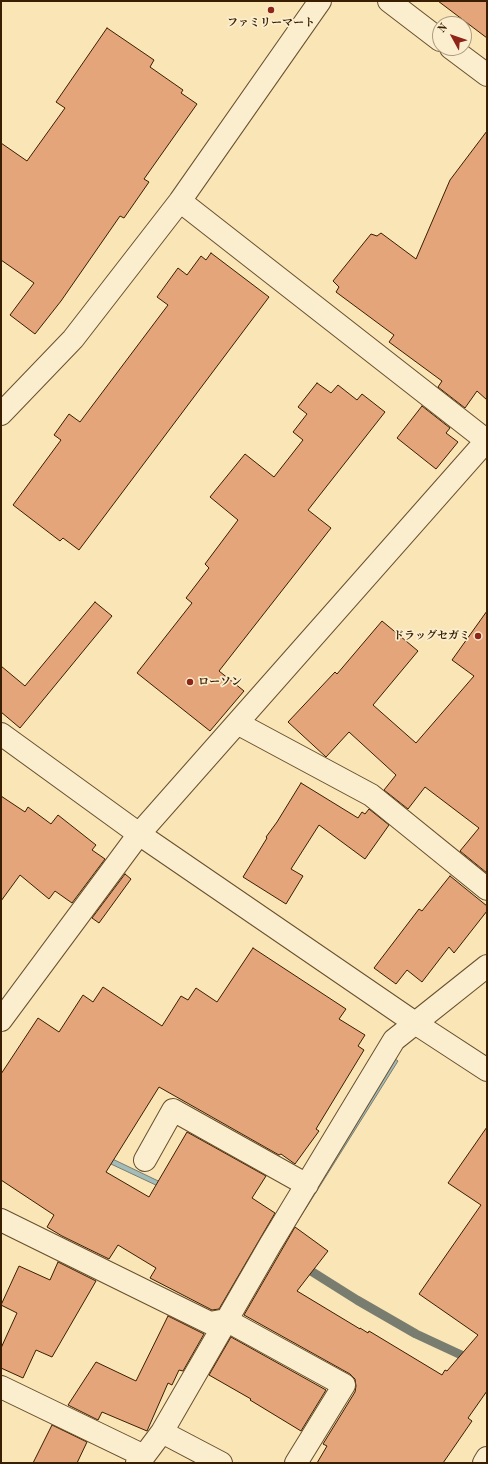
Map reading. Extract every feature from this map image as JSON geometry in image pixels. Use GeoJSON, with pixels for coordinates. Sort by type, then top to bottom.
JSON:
{"type":"FeatureCollection","features":[{"type":"Feature","properties":{"kind":"street"},"geometry":{"type":"LineString","coordinates":[[1,414],[73,339],[180,201],[320,1]]}},
{"type":"Feature","properties":{"kind":"street"},"geometry":{"type":"LineString","coordinates":[[389,1],[432,34]]}},
{"type":"Feature","properties":{"kind":"street"},"geometry":{"type":"LineString","coordinates":[[462,56],[487,75]]}},
{"type":"Feature","properties":{"kind":"street"},"geometry":{"type":"LineString","coordinates":[[1,1020],[139,834],[236,722],[487,440],[180,201]]}},
{"type":"Feature","properties":{"kind":"street"},"geometry":{"type":"LineString","coordinates":[[236,722],[371,795],[487,889]]}},
{"type":"Feature","properties":{"kind":"street"},"geometry":{"type":"LineString","coordinates":[[1,734],[139,834],[415,1023],[487,1070]]}},
{"type":"Feature","properties":{"kind":"street"},"geometry":{"type":"LineString","coordinates":[[1,1387],[140,1459],[162,1432],[226,1320],[394,1040],[487,966]]}},
{"type":"Feature","properties":{"kind":"street"},"geometry":{"type":"LineString","coordinates":[[145,1160],[174,1110],[306,1185]]}},
{"type":"Feature","properties":{"kind":"street"},"geometry":{"type":"LineString","coordinates":[[1,1220],[210,1323],[226,1320],[344,1385],[296,1463]]}},
{"type":"Feature","properties":{"kind":"street"},"geometry":{"type":"LineString","coordinates":[[162,1432],[221,1463]]}},
{"type":"Feature","properties":{"kind":"street"},"geometry":{"type":"LineString","coordinates":[[484,1463],[487,1458]]}},
{"type":"Feature","properties":{"kind":"water"},"geometry":{"type":"Polygon","coordinates":[[[394,1058],[398,1061],[288,1237],[283,1234],[394,1058]]]}},
{"type":"Feature","properties":{"kind":"water"},"geometry":{"type":"Polygon","coordinates":[[[1,1089],[100,1153],[177,1190],[175,1194],[96,1157],[1,1089]]]}},
{"type":"Feature","properties":{"kind":"building"},"geometry":{"type":"Polygon","coordinates":[[[438,1],[487,1],[487,38],[472,27],[472,16],[458,16],[438,1]]]}},
{"type":"Feature","properties":{"kind":"building"},"geometry":{"type":"Polygon","coordinates":[[[107,28],[154,60],[150,67],[183,90],[181,93],[197,104],[144,179],[149,182],[124,218],[120,216],[61,301],[35,334],[10,315],[34,283],[1,260],[1,143],[27,161],[65,108],[56,102],[107,28]]]}},
{"type":"Feature","properties":{"kind":"building"},"geometry":{"type":"Polygon","coordinates":[[[487,131],[487,400],[477,391],[465,408],[438,387],[442,381],[389,342],[394,335],[336,292],[339,287],[333,281],[371,234],[377,236],[381,233],[416,259],[450,180],[487,131]]]}},
{"type":"Feature","properties":{"kind":"building"},"geometry":{"type":"Polygon","coordinates":[[[211,253],[269,297],[79,550],[63,538],[60,541],[13,505],[61,440],[54,435],[69,414],[80,422],[168,305],[157,297],[178,268],[187,275],[201,256],[206,260],[211,253]]]}},
{"type":"Feature","properties":{"kind":"building"},"geometry":{"type":"Polygon","coordinates":[[[317,383],[331,393],[338,385],[357,400],[362,394],[385,412],[308,510],[331,528],[219,671],[244,691],[210,731],[137,673],[192,603],[186,598],[209,568],[205,564],[238,520],[210,497],[245,454],[274,477],[303,440],[293,432],[307,414],[298,407],[317,383]]]}},
{"type":"Feature","properties":{"kind":"building"},"geometry":{"type":"Polygon","coordinates":[[[422,406],[450,428],[446,433],[458,442],[436,469],[397,438],[422,406]]]}},
{"type":"Feature","properties":{"kind":"building"},"geometry":{"type":"Polygon","coordinates":[[[95,602],[112,616],[20,728],[1,712],[1,666],[25,686],[95,602]]]}},
{"type":"Feature","properties":{"kind":"building"},"geometry":{"type":"Polygon","coordinates":[[[487,611],[487,873],[460,851],[479,828],[425,787],[408,809],[384,790],[396,775],[349,732],[326,757],[288,722],[335,672],[337,674],[382,621],[418,651],[373,705],[416,743],[474,676],[452,660],[487,611]]]}},
{"type":"Feature","properties":{"kind":"building"},"geometry":{"type":"Polygon","coordinates":[[[301,783],[358,818],[362,812],[365,814],[369,809],[389,825],[365,859],[319,825],[291,869],[303,876],[286,904],[243,877],[267,838],[266,837],[301,783]]]}},
{"type":"Feature","properties":{"kind":"building"},"geometry":{"type":"Polygon","coordinates":[[[1,796],[25,812],[28,807],[51,824],[58,815],[96,845],[92,850],[105,859],[72,903],[55,891],[49,899],[20,875],[1,901],[1,796]]]}},
{"type":"Feature","properties":{"kind":"building"},"geometry":{"type":"Polygon","coordinates":[[[125,874],[131,879],[99,923],[92,918],[125,874]]]}},
{"type":"Feature","properties":{"kind":"building"},"geometry":{"type":"Polygon","coordinates":[[[450,876],[487,906],[487,911],[454,953],[449,947],[422,982],[407,970],[396,984],[374,968],[419,909],[422,911],[450,876]]]}},
{"type":"Feature","properties":{"kind":"building"},"geometry":{"type":"Polygon","coordinates":[[[253,948],[346,1009],[339,1019],[365,1035],[358,1046],[364,1050],[316,1129],[319,1131],[295,1164],[281,1154],[279,1155],[159,1087],[106,1172],[149,1197],[187,1132],[266,1176],[252,1198],[275,1213],[219,1309],[212,1310],[150,1278],[156,1268],[118,1245],[109,1259],[47,1227],[54,1215],[1,1180],[1,1074],[38,1018],[59,1032],[83,995],[93,1002],[103,987],[162,1026],[181,996],[188,1000],[196,988],[217,1002],[253,948]]]}},
{"type":"Feature","properties":{"kind":"building"},"geometry":{"type":"Polygon","coordinates":[[[487,1127],[487,1391],[468,1418],[472,1421],[443,1463],[317,1463],[327,1446],[323,1444],[355,1392],[355,1379],[350,1374],[244,1315],[295,1227],[328,1251],[297,1291],[360,1329],[368,1333],[369,1331],[442,1375],[478,1335],[419,1294],[481,1205],[448,1183],[487,1127]]]}},
{"type":"Feature","properties":{"kind":"building"},"geometry":{"type":"Polygon","coordinates":[[[58,1262],[96,1281],[52,1357],[36,1350],[23,1378],[1,1368],[1,1348],[17,1313],[1,1305],[19,1266],[50,1280],[58,1262]]]}},
{"type":"Feature","properties":{"kind":"building"},"geometry":{"type":"Polygon","coordinates":[[[168,1316],[204,1334],[183,1371],[179,1370],[172,1385],[168,1383],[147,1431],[102,1412],[98,1420],[68,1405],[96,1362],[136,1381],[168,1316]]]}},
{"type":"Feature","properties":{"kind":"building"},"geometry":{"type":"Polygon","coordinates":[[[231,1337],[326,1390],[301,1431],[250,1400],[251,1399],[209,1375],[231,1337]]]}},
{"type":"Feature","properties":{"kind":"building"},"geometry":{"type":"Polygon","coordinates":[[[52,1425],[87,1442],[77,1463],[33,1463],[52,1425]]]}},
{"type":"Feature","properties":{"kind":"waterway"},"geometry":{"type":"LineString","coordinates":[[303,1266],[357,1300],[416,1334],[487,1367]]}},
{"type":"Feature","properties":{"kind":"place","name":"ファミリーマート"},"geometry":{"type":"Point","coordinates":[271,10]}},
{"type":"Feature","properties":{"kind":"place","name":"ドラッグセガミ"},"geometry":{"type":"Point","coordinates":[478,636]}},
{"type":"Feature","properties":{"kind":"place","name":"ローソン"},"geometry":{"type":"Point","coordinates":[190,682]}}]}
